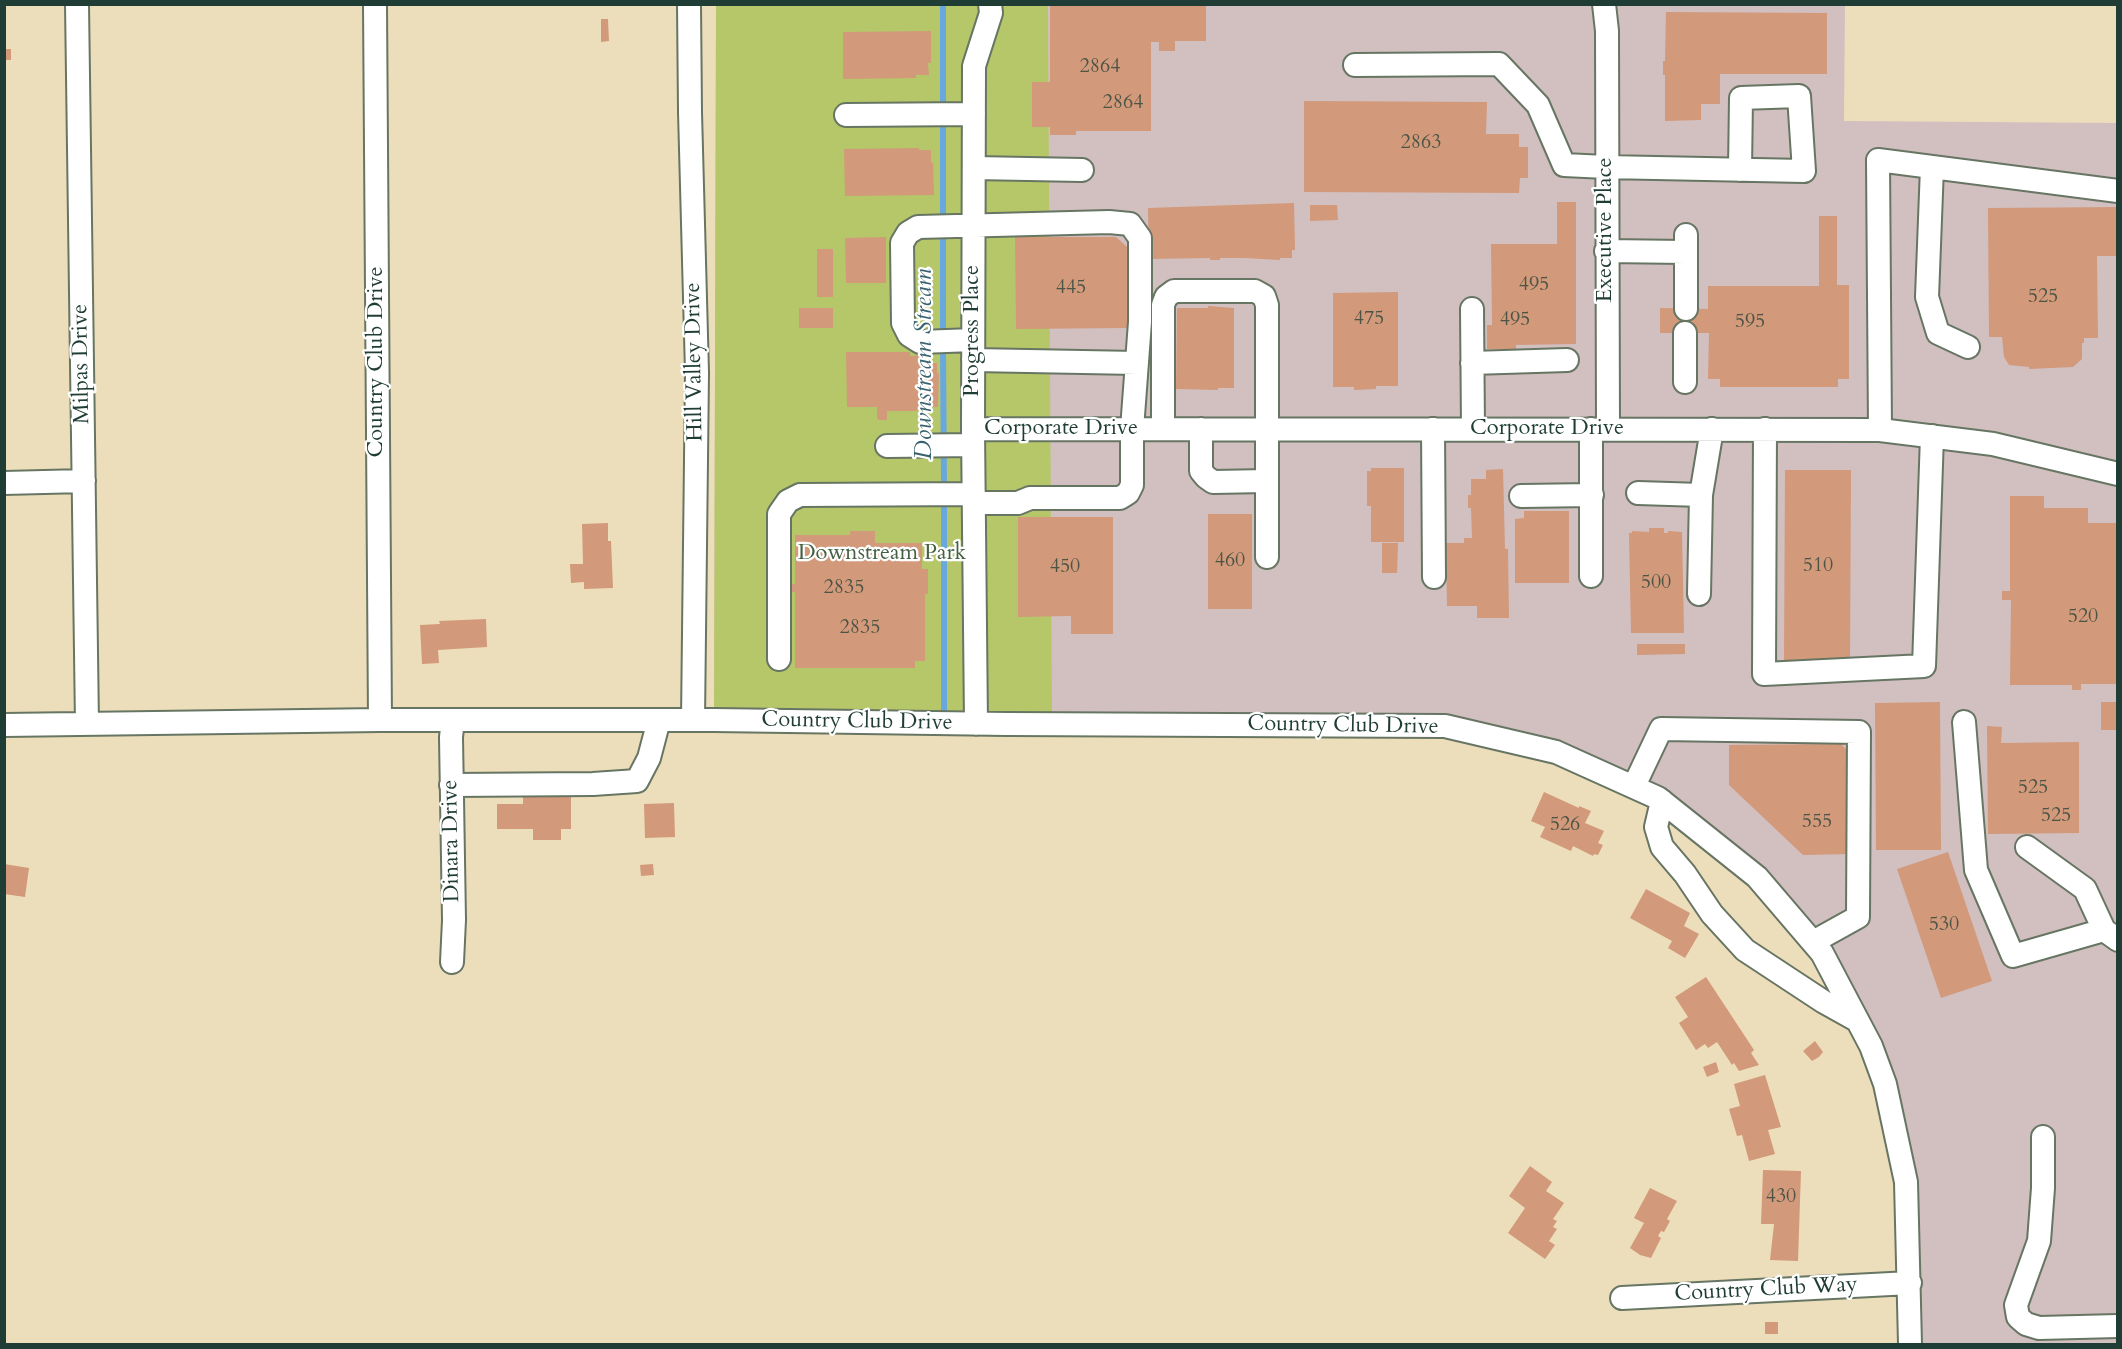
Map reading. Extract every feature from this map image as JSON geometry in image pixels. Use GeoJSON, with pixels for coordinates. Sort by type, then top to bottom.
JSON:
{"type":"FeatureCollection","features":[{"type":"Feature","properties":{"kind":"street","name":"Milpas Drive"},"geometry":{"type":"LineString","coordinates":[[77,4],[87,724]]}},
{"type":"Feature","properties":{"kind":"street","name":"Country Club Drive"},"geometry":{"type":"LineString","coordinates":[[375,4],[380,720]]}},
{"type":"Feature","properties":{"kind":"street","name":"Hill Valley Drive"},"geometry":{"type":"LineString","coordinates":[[689,4],[698,372],[693,720]]}},
{"type":"Feature","properties":{"kind":"street","name":"Executive Place"},"geometry":{"type":"LineString","coordinates":[[1591,576],[1592,495],[1600,429],[1606,251],[1607,31],[1604,4]]}},
{"type":"Feature","properties":{"kind":"street","name":"Progress Place"},"geometry":{"type":"LineString","coordinates":[[976,724],[973,437],[974,66],[990,9]]}},
{"type":"Feature","properties":{"kind":"street"},"geometry":{"type":"LineString","coordinates":[[1355,66],[1499,64],[1538,105],[1564,165],[1740,170]]}},
{"type":"Feature","properties":{"kind":"street"},"geometry":{"type":"LineString","coordinates":[[846,115],[974,114]]}},
{"type":"Feature","properties":{"kind":"street"},"geometry":{"type":"LineString","coordinates":[[1880,430],[1878,160],[2118,191]]}},
{"type":"Feature","properties":{"kind":"street"},"geometry":{"type":"LineString","coordinates":[[1932,167],[1927,297],[1938,333],[1968,347]]}},
{"type":"Feature","properties":{"kind":"street"},"geometry":{"type":"LineString","coordinates":[[974,168],[1082,170]]}},
{"type":"Feature","properties":{"kind":"street"},"geometry":{"type":"LineString","coordinates":[[779,659],[779,514],[788,501],[800,495],[974,498],[1018,502],[1030,498],[1120,498],[1128,493],[1132,485],[1132,429],[1137,363],[1140,322],[1140,238],[1130,224],[1109,222],[918,226],[908,233],[902,243],[903,323],[909,335],[920,342],[973,350],[1137,363]]}},
{"type":"Feature","properties":{"kind":"street"},"geometry":{"type":"LineString","coordinates":[[1606,251],[1686,243],[1686,309]]}},
{"type":"Feature","properties":{"kind":"street"},"geometry":{"type":"LineString","coordinates":[[1163,429],[1163,305],[1166,297],[1174,291],[1255,291],[1264,296],[1267,305],[1267,557]]}},
{"type":"Feature","properties":{"kind":"street"},"geometry":{"type":"LineString","coordinates":[[1472,309],[1473,429]]}},
{"type":"Feature","properties":{"kind":"street"},"geometry":{"type":"LineString","coordinates":[[1685,333],[1685,382]]}},
{"type":"Feature","properties":{"kind":"street"},"geometry":{"type":"LineString","coordinates":[[1472,363],[1567,360]]}},
{"type":"Feature","properties":{"kind":"street","name":"Corporate Drive"},"geometry":{"type":"LineString","coordinates":[[887,446],[973,437],[1132,429],[1880,430],[1993,444],[2118,474]]}},
{"type":"Feature","properties":{"kind":"street"},"geometry":{"type":"LineString","coordinates":[[1201,429],[1201,471],[1206,477],[1213,482],[1267,481]]}},
{"type":"Feature","properties":{"kind":"street"},"geometry":{"type":"LineString","coordinates":[[1433,429],[1434,577]]}},
{"type":"Feature","properties":{"kind":"street"},"geometry":{"type":"LineString","coordinates":[[1699,594],[1701,495],[1712,429]]}},
{"type":"Feature","properties":{"kind":"street"},"geometry":{"type":"LineString","coordinates":[[1765,429],[1764,674],[1924,666],[1932,436]]}},
{"type":"Feature","properties":{"kind":"street"},"geometry":{"type":"LineString","coordinates":[[4,483],[84,481]]}},
{"type":"Feature","properties":{"kind":"street"},"geometry":{"type":"LineString","coordinates":[[1638,493],[1701,495]]}},
{"type":"Feature","properties":{"kind":"street"},"geometry":{"type":"LineString","coordinates":[[1521,496],[1592,495]]}},
{"type":"Feature","properties":{"kind":"street","name":"Country Club Drive"},"geometry":{"type":"LineString","coordinates":[[4,725],[380,720],[693,720],[1445,726],[1556,752],[1634,786],[1662,801],[1757,877],[1822,953],[1871,1046],[1885,1084],[1906,1182],[1910,1344]]}},
{"type":"Feature","properties":{"kind":"street","name":"Dinara Drive"},"geometry":{"type":"LineString","coordinates":[[452,962],[454,920],[451,737],[453,720]]}},
{"type":"Feature","properties":{"kind":"street"},"geometry":{"type":"LineString","coordinates":[[451,785],[602,784],[637,781],[649,758],[658,720]]}},
{"type":"Feature","properties":{"kind":"street"},"geometry":{"type":"LineString","coordinates":[[1964,722],[1976,870],[2013,956],[2111,935],[2085,889],[2027,848]]}},
{"type":"Feature","properties":{"kind":"street"},"geometry":{"type":"LineString","coordinates":[[1634,786],[1661,729],[1859,732],[1858,917],[1813,942]]}},
{"type":"Feature","properties":{"kind":"street"},"geometry":{"type":"LineString","coordinates":[[1662,801],[1656,827],[1662,847],[1685,874],[1712,914],[1745,950],[1858,1021]]}},
{"type":"Feature","properties":{"kind":"street"},"geometry":{"type":"LineString","coordinates":[[2043,1137],[2043,1188],[2039,1241],[2016,1305],[2018,1317],[2026,1324],[2039,1328],[2118,1326]]}},
{"type":"Feature","properties":{"kind":"street","name":"Country Club Way"},"geometry":{"type":"LineString","coordinates":[[1622,1298],[1910,1283]]}},
{"type":"Feature","properties":{"kind":"shaded area"},"geometry":{"type":"Polygon","coordinates":[[[716,5],[1845,5],[1844,121],[2117,123],[2117,1344],[1911,1344],[1894,1120],[1813,942],[1658,799],[1468,730],[714,722],[716,5]]]}},
{"type":"Feature","properties":{"kind":"green space","name":"Downstream Park"},"geometry":{"type":"Polygon","coordinates":[[[716,5],[1048,5],[1052,724],[714,720],[716,5]]]}},
{"type":"Feature","properties":{"kind":"building"},"geometry":{"type":"Polygon","coordinates":[[[1050,4],[1206,4],[1206,41],[1175,41],[1175,51],[1159,51],[1159,42],[1151,42],[1151,131],[1076,131],[1076,135],[1050,135],[1050,127],[1032,127],[1032,82],[1050,82],[1050,4]]]}},
{"type":"Feature","properties":{"kind":"building"},"geometry":{"type":"Polygon","coordinates":[[[1666,12],[1827,13],[1827,74],[1720,74],[1720,104],[1701,104],[1701,120],[1665,121],[1663,61],[1665,61],[1666,12]]]}},
{"type":"Feature","properties":{"kind":"building"},"geometry":{"type":"Polygon","coordinates":[[[601,19],[608,19],[609,41],[601,42],[601,19]]]}},
{"type":"Feature","properties":{"kind":"building"},"geometry":{"type":"Polygon","coordinates":[[[931,31],[929,75],[916,75],[916,78],[843,79],[843,32],[931,31]]]}},
{"type":"Feature","properties":{"kind":"building"},"geometry":{"type":"Polygon","coordinates":[[[4,49],[11,49],[11,60],[4,60],[4,49]]]}},
{"type":"Feature","properties":{"kind":"building"},"geometry":{"type":"Polygon","coordinates":[[[1304,101],[1487,102],[1486,134],[1519,134],[1519,147],[1528,147],[1528,178],[1520,178],[1519,193],[1304,192],[1304,101]]]}},
{"type":"Feature","properties":{"kind":"building"},"geometry":{"type":"Polygon","coordinates":[[[919,148],[919,150],[931,150],[934,195],[845,196],[844,149],[919,148]]]}},
{"type":"Feature","properties":{"kind":"building"},"geometry":{"type":"Polygon","coordinates":[[[1557,202],[1576,202],[1576,344],[1516,345],[1516,349],[1487,349],[1487,325],[1492,325],[1491,244],[1557,244],[1557,202]]]}},
{"type":"Feature","properties":{"kind":"building"},"geometry":{"type":"Polygon","coordinates":[[[1294,203],[1295,250],[1292,250],[1292,258],[1280,258],[1280,260],[1149,259],[1148,208],[1294,203]]]}},
{"type":"Feature","properties":{"kind":"building"},"geometry":{"type":"Polygon","coordinates":[[[1310,205],[1337,205],[1338,220],[1310,221],[1310,205]]]}},
{"type":"Feature","properties":{"kind":"building"},"geometry":{"type":"Polygon","coordinates":[[[2118,207],[2118,256],[2097,256],[2098,338],[2084,338],[2082,359],[2073,367],[2029,369],[2029,367],[2009,365],[2004,357],[2002,337],[1989,337],[1988,208],[2118,207]]]}},
{"type":"Feature","properties":{"kind":"building"},"geometry":{"type":"Polygon","coordinates":[[[1819,216],[1837,216],[1837,285],[1849,285],[1849,379],[1838,379],[1838,387],[1720,387],[1720,379],[1708,379],[1709,333],[1660,333],[1660,308],[1708,309],[1708,286],[1819,286],[1819,216]]]}},
{"type":"Feature","properties":{"kind":"building"},"geometry":{"type":"Polygon","coordinates":[[[886,237],[886,283],[846,283],[845,238],[886,237]]]}},
{"type":"Feature","properties":{"kind":"building"},"geometry":{"type":"Polygon","coordinates":[[[1015,237],[1116,237],[1127,247],[1127,328],[1016,329],[1015,237]]]}},
{"type":"Feature","properties":{"kind":"building"},"geometry":{"type":"Polygon","coordinates":[[[817,249],[833,249],[833,297],[817,297],[817,249]]]}},
{"type":"Feature","properties":{"kind":"building"},"geometry":{"type":"Polygon","coordinates":[[[1398,292],[1398,386],[1376,386],[1376,389],[1354,390],[1354,387],[1333,387],[1333,293],[1398,292]]]}},
{"type":"Feature","properties":{"kind":"building"},"geometry":{"type":"Polygon","coordinates":[[[1208,306],[1234,308],[1234,388],[1176,389],[1177,308],[1208,308],[1208,306]]]}},
{"type":"Feature","properties":{"kind":"building"},"geometry":{"type":"Polygon","coordinates":[[[799,308],[833,308],[833,328],[799,328],[799,308]]]}},
{"type":"Feature","properties":{"kind":"building"},"geometry":{"type":"Polygon","coordinates":[[[846,352],[910,352],[910,356],[925,355],[925,363],[937,363],[938,407],[917,407],[917,411],[887,411],[887,420],[879,420],[877,407],[847,407],[846,352]]]}},
{"type":"Feature","properties":{"kind":"building"},"geometry":{"type":"Polygon","coordinates":[[[1371,468],[1404,468],[1404,542],[1371,542],[1371,506],[1367,506],[1367,471],[1371,471],[1371,468]]]}},
{"type":"Feature","properties":{"kind":"building"},"geometry":{"type":"Polygon","coordinates":[[[1503,469],[1509,618],[1477,618],[1477,606],[1447,606],[1446,543],[1464,543],[1464,538],[1472,538],[1471,508],[1468,508],[1471,479],[1486,479],[1486,470],[1503,469]]]}},
{"type":"Feature","properties":{"kind":"building"},"geometry":{"type":"Polygon","coordinates":[[[1785,470],[1851,470],[1850,661],[1784,661],[1785,470]]]}},
{"type":"Feature","properties":{"kind":"building"},"geometry":{"type":"Polygon","coordinates":[[[2010,496],[2044,496],[2044,508],[2088,508],[2088,523],[2118,523],[2118,684],[2081,684],[2081,690],[2072,690],[2072,685],[2010,685],[2011,600],[2002,600],[2002,591],[2010,591],[2010,496]]]}},
{"type":"Feature","properties":{"kind":"building"},"geometry":{"type":"Polygon","coordinates":[[[1524,511],[1569,511],[1569,583],[1515,583],[1515,519],[1524,518],[1524,511]]]}},
{"type":"Feature","properties":{"kind":"building"},"geometry":{"type":"Polygon","coordinates":[[[1208,514],[1252,514],[1252,609],[1208,609],[1208,514]]]}},
{"type":"Feature","properties":{"kind":"building"},"geometry":{"type":"Polygon","coordinates":[[[1018,517],[1113,517],[1113,634],[1071,634],[1071,616],[1018,617],[1018,517]]]}},
{"type":"Feature","properties":{"kind":"building"},"geometry":{"type":"Polygon","coordinates":[[[608,523],[613,588],[584,589],[584,582],[571,583],[570,564],[583,564],[582,524],[608,523]]]}},
{"type":"Feature","properties":{"kind":"building"},"geometry":{"type":"Polygon","coordinates":[[[1649,528],[1664,528],[1664,533],[1682,532],[1684,633],[1631,633],[1629,533],[1632,531],[1649,532],[1649,528]]]}},
{"type":"Feature","properties":{"kind":"building"},"geometry":{"type":"Polygon","coordinates":[[[850,531],[875,531],[875,543],[922,543],[922,569],[928,569],[928,594],[925,594],[925,661],[915,661],[915,668],[795,668],[795,592],[783,592],[783,584],[795,584],[795,535],[850,535],[850,531]]]}},
{"type":"Feature","properties":{"kind":"building"},"geometry":{"type":"Polygon","coordinates":[[[1382,543],[1398,543],[1397,573],[1382,573],[1382,543]]]}},
{"type":"Feature","properties":{"kind":"building"},"geometry":{"type":"Polygon","coordinates":[[[486,619],[487,647],[438,650],[439,663],[422,664],[420,625],[440,624],[439,621],[486,619]]]}},
{"type":"Feature","properties":{"kind":"building"},"geometry":{"type":"Polygon","coordinates":[[[1637,644],[1685,644],[1685,654],[1637,655],[1637,644]]]}},
{"type":"Feature","properties":{"kind":"building"},"geometry":{"type":"Polygon","coordinates":[[[1940,702],[1941,850],[1876,850],[1875,703],[1940,702]]]}},
{"type":"Feature","properties":{"kind":"building"},"geometry":{"type":"Polygon","coordinates":[[[2101,702],[2118,702],[2118,730],[2101,730],[2101,702]]]}},
{"type":"Feature","properties":{"kind":"building"},"geometry":{"type":"Polygon","coordinates":[[[1987,726],[2002,727],[2001,743],[2079,742],[2079,833],[1988,834],[1987,726]]]}},
{"type":"Feature","properties":{"kind":"building"},"geometry":{"type":"Polygon","coordinates":[[[1841,744],[1851,754],[1852,854],[1803,855],[1729,785],[1729,745],[1841,744]]]}},
{"type":"Feature","properties":{"kind":"building"},"geometry":{"type":"Polygon","coordinates":[[[550,791],[571,791],[571,829],[561,829],[561,840],[533,840],[533,829],[497,829],[497,804],[523,804],[523,796],[550,796],[550,791]]]}},
{"type":"Feature","properties":{"kind":"building"},"geometry":{"type":"Polygon","coordinates":[[[1544,792],[1591,811],[1585,823],[1604,831],[1598,843],[1603,845],[1598,855],[1593,856],[1573,846],[1571,851],[1540,837],[1545,827],[1531,821],[1544,792]]]}},
{"type":"Feature","properties":{"kind":"building"},"geometry":{"type":"Polygon","coordinates":[[[674,803],[675,837],[645,838],[644,804],[674,803]]]}},
{"type":"Feature","properties":{"kind":"building"},"geometry":{"type":"Polygon","coordinates":[[[1948,852],[1992,981],[1941,998],[1897,869],[1948,852]]]}},
{"type":"Feature","properties":{"kind":"building"},"geometry":{"type":"Polygon","coordinates":[[[4,864],[29,868],[25,897],[4,894],[4,864]]]}},
{"type":"Feature","properties":{"kind":"building"},"geometry":{"type":"Polygon","coordinates":[[[653,864],[654,875],[641,876],[640,865],[653,864]]]}},
{"type":"Feature","properties":{"kind":"building"},"geometry":{"type":"Polygon","coordinates":[[[1646,889],[1690,913],[1684,926],[1699,934],[1685,958],[1668,948],[1672,941],[1630,918],[1646,889]]]}},
{"type":"Feature","properties":{"kind":"building"},"geometry":{"type":"Polygon","coordinates":[[[1706,977],[1754,1050],[1751,1053],[1759,1065],[1739,1071],[1734,1063],[1732,1065],[1717,1042],[1708,1048],[1705,1044],[1696,1050],[1679,1023],[1688,1017],[1675,997],[1706,977]]]}},
{"type":"Feature","properties":{"kind":"building"},"geometry":{"type":"Polygon","coordinates":[[[1815,1041],[1823,1052],[1812,1061],[1803,1051],[1815,1041]]]}},
{"type":"Feature","properties":{"kind":"building"},"geometry":{"type":"Polygon","coordinates":[[[1716,1062],[1719,1072],[1707,1077],[1703,1067],[1716,1062]]]}},
{"type":"Feature","properties":{"kind":"building"},"geometry":{"type":"Polygon","coordinates":[[[1765,1075],[1781,1127],[1768,1130],[1775,1154],[1749,1161],[1742,1135],[1737,1136],[1729,1109],[1740,1106],[1734,1084],[1765,1075]]]}},
{"type":"Feature","properties":{"kind":"building"},"geometry":{"type":"Polygon","coordinates":[[[1530,1166],[1552,1182],[1546,1191],[1564,1203],[1553,1219],[1557,1221],[1553,1227],[1557,1229],[1549,1241],[1555,1245],[1545,1259],[1508,1233],[1525,1208],[1509,1196],[1530,1166]]]}},
{"type":"Feature","properties":{"kind":"building"},"geometry":{"type":"Polygon","coordinates":[[[1763,1170],[1801,1171],[1798,1261],[1770,1260],[1774,1224],[1761,1224],[1763,1170]]]}},
{"type":"Feature","properties":{"kind":"building"},"geometry":{"type":"Polygon","coordinates":[[[1650,1188],[1677,1201],[1667,1219],[1670,1221],[1664,1232],[1661,1231],[1658,1236],[1661,1238],[1651,1258],[1640,1255],[1630,1248],[1644,1223],[1634,1218],[1650,1188]]]}},
{"type":"Feature","properties":{"kind":"building"},"geometry":{"type":"Polygon","coordinates":[[[1765,1322],[1778,1322],[1778,1334],[1765,1334],[1765,1322]]]}},
{"type":"Feature","properties":{"kind":"waterway","name":"Downstream Stream"},"geometry":{"type":"LineString","coordinates":[[943,4],[943,222]]}},
{"type":"Feature","properties":{"kind":"waterway","name":"Downstream Stream"},"geometry":{"type":"LineString","coordinates":[[943,232],[943,336]]}},
{"type":"Feature","properties":{"kind":"waterway","name":"Downstream Stream"},"geometry":{"type":"LineString","coordinates":[[943,346],[944,489]]}},
{"type":"Feature","properties":{"kind":"waterway","name":"Downstream Stream"},"geometry":{"type":"LineString","coordinates":[[944,499],[944,720]]}}]}
